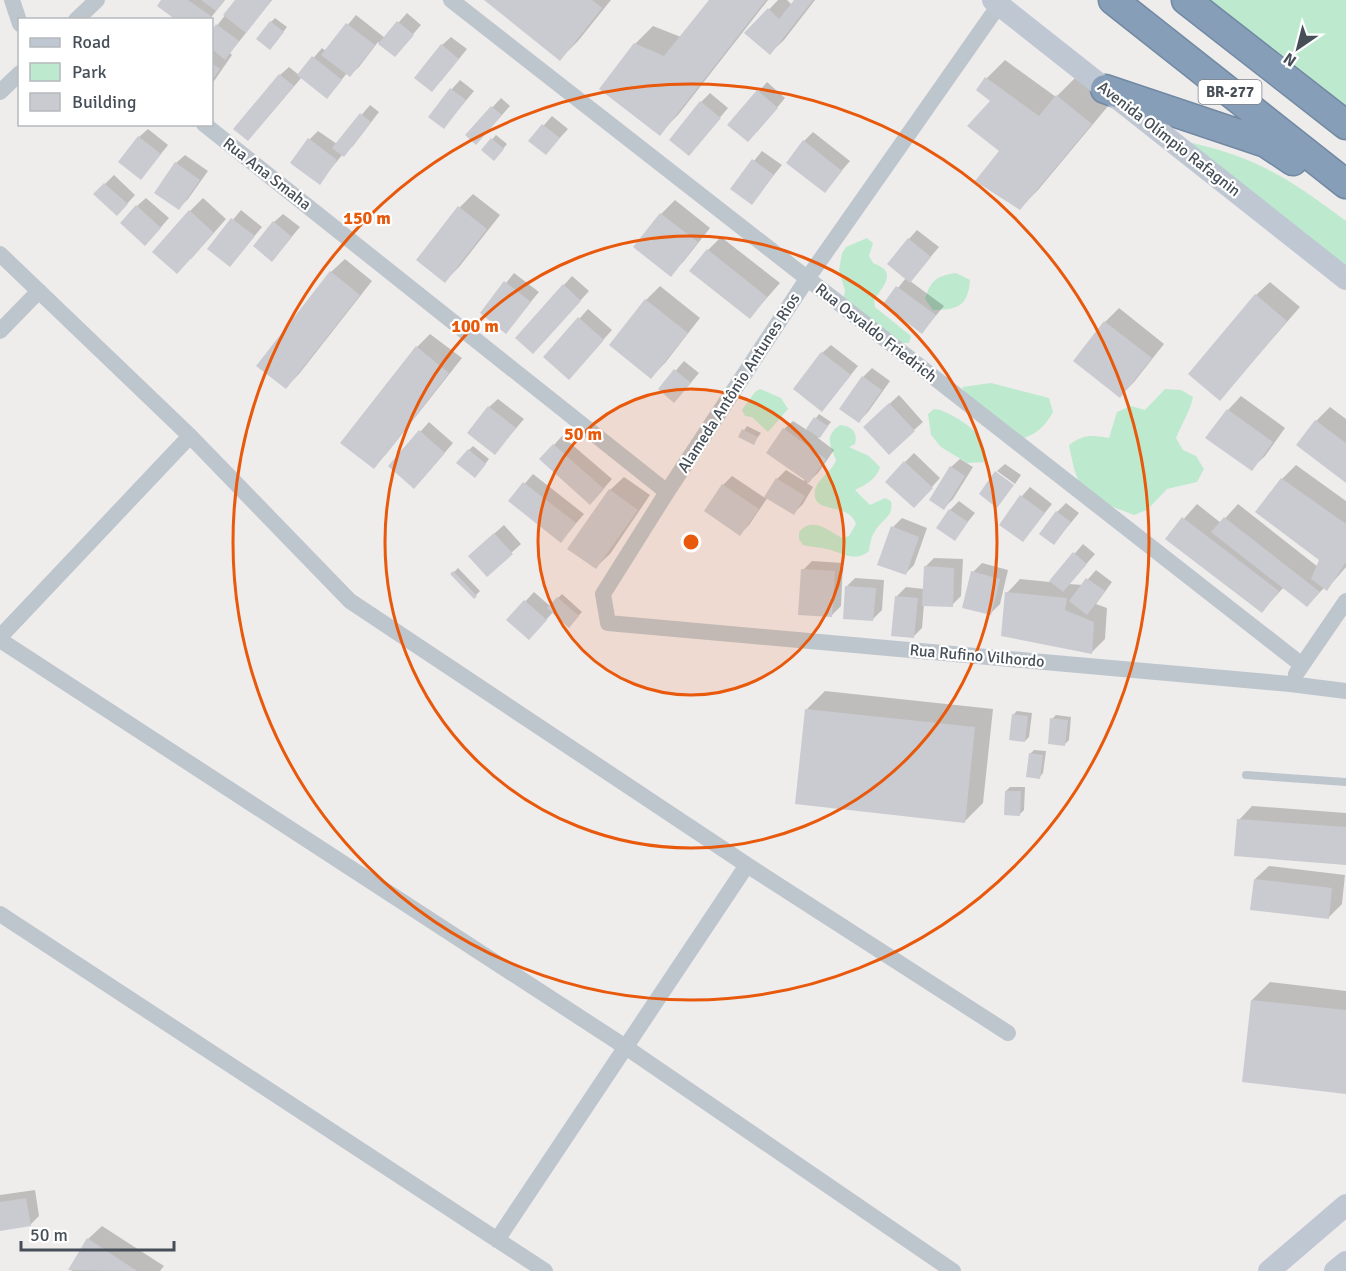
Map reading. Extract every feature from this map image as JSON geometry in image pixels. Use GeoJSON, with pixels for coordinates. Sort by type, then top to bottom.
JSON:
{"type":"FeatureCollection","features":[{"type":"Feature","properties":{"kind":"highway","name":"BR-277"},"geometry":{"type":"LineString","coordinates":[[1113,0],[1346,184]]}},
{"type":"Feature","properties":{"kind":"highway","name":"BR-277"},"geometry":{"type":"LineString","coordinates":[[1186,0],[1346,125]]}},
{"type":"Feature","properties":{"kind":"highway"},"geometry":{"type":"LineString","coordinates":[[1106,89],[1266,143],[1346,197]]}},
{"type":"Feature","properties":{"kind":"street"},"geometry":{"type":"LineString","coordinates":[[12,0],[18,18]]}},
{"type":"Feature","properties":{"kind":"street"},"geometry":{"type":"LineString","coordinates":[[78,18],[97,0]]}},
{"type":"Feature","properties":{"kind":"street","name":"Rua Osvaldo Friedrich"},"geometry":{"type":"LineString","coordinates":[[451,0],[1302,665]]}},
{"type":"Feature","properties":{"kind":"street","name":"Alameda Antônio Antunes Rios"},"geometry":{"type":"LineString","coordinates":[[608,623],[603,594],[807,279],[996,2]]}},
{"type":"Feature","properties":{"kind":"street","name":"Avenida Olímpio Rafagnin"},"geometry":{"type":"LineString","coordinates":[[996,2],[1346,279]]}},
{"type":"Feature","properties":{"kind":"street"},"geometry":{"type":"LineString","coordinates":[[0,92],[18,75]]}},
{"type":"Feature","properties":{"kind":"street","name":"Rua Ana Smaha"},"geometry":{"type":"LineString","coordinates":[[207,126],[667,492]]}},
{"type":"Feature","properties":{"kind":"street"},"geometry":{"type":"LineString","coordinates":[[0,254],[190,436],[350,601],[747,866],[1008,1033]]}},
{"type":"Feature","properties":{"kind":"street"},"geometry":{"type":"LineString","coordinates":[[0,331],[39,291]]}},
{"type":"Feature","properties":{"kind":"street"},"geometry":{"type":"LineString","coordinates":[[190,436],[0,639],[627,1047],[953,1271]]}},
{"type":"Feature","properties":{"kind":"street"},"geometry":{"type":"LineString","coordinates":[[1290,684],[1346,601]]}},
{"type":"Feature","properties":{"kind":"street","name":"Rua Rufino Vilhordo"},"geometry":{"type":"LineString","coordinates":[[608,623],[1290,684],[1346,691]]}},
{"type":"Feature","properties":{"kind":"street"},"geometry":{"type":"LineString","coordinates":[[497,1240],[747,866]]}},
{"type":"Feature","properties":{"kind":"street"},"geometry":{"type":"LineString","coordinates":[[0,914],[544,1271]]}},
{"type":"Feature","properties":{"kind":"street"},"geometry":{"type":"LineString","coordinates":[[1269,1271],[1346,1205]]}},
{"type":"Feature","properties":{"kind":"street"},"geometry":{"type":"LineString","coordinates":[[1335,1271],[1346,1262]]}},
{"type":"Feature","properties":{"kind":"lane"},"geometry":{"type":"LineString","coordinates":[[1246,775],[1346,782]]}},
{"type":"Feature","properties":{"kind":"green space"},"geometry":{"type":"Polygon","coordinates":[[[1200,0],[1346,0],[1346,113],[1200,0]]]}},
{"type":"Feature","properties":{"kind":"green space"},"geometry":{"type":"Polygon","coordinates":[[[1182,141],[1230,153],[1269,170],[1288,180],[1346,221],[1346,268],[1182,141]]]}},
{"type":"Feature","properties":{"kind":"green space"},"geometry":{"type":"Polygon","coordinates":[[[867,238],[873,243],[869,256],[873,263],[885,270],[887,275],[885,284],[874,300],[875,307],[911,336],[909,343],[901,343],[842,305],[845,291],[839,270],[842,253],[846,247],[867,238]]]}},
{"type":"Feature","properties":{"kind":"green space"},"geometry":{"type":"Polygon","coordinates":[[[956,273],[970,280],[964,301],[949,309],[933,310],[925,299],[932,283],[939,278],[956,273]]]}},
{"type":"Feature","properties":{"kind":"green space"},"geometry":{"type":"Polygon","coordinates":[[[991,383],[1049,398],[1053,412],[1040,429],[1021,439],[974,412],[962,387],[991,383]]]}},
{"type":"Feature","properties":{"kind":"green space"},"geometry":{"type":"Polygon","coordinates":[[[760,389],[781,398],[788,409],[768,432],[752,417],[745,416],[742,410],[755,392],[760,389]]]}},
{"type":"Feature","properties":{"kind":"green space"},"geometry":{"type":"Polygon","coordinates":[[[1165,389],[1181,390],[1193,397],[1176,438],[1183,450],[1196,456],[1204,469],[1197,482],[1167,489],[1147,510],[1134,515],[1095,499],[1081,486],[1069,445],[1088,436],[1109,438],[1117,412],[1131,406],[1145,410],[1165,389]]]}},
{"type":"Feature","properties":{"kind":"green space"},"geometry":{"type":"Polygon","coordinates":[[[934,409],[952,415],[977,433],[987,462],[967,463],[941,447],[931,435],[928,414],[934,409]]]}},
{"type":"Feature","properties":{"kind":"green space"},"geometry":{"type":"Polygon","coordinates":[[[840,425],[851,428],[855,433],[855,444],[849,447],[869,456],[880,467],[867,484],[855,490],[870,505],[885,498],[891,501],[891,511],[874,533],[869,551],[864,555],[853,557],[803,545],[799,539],[799,532],[809,525],[826,528],[842,538],[849,536],[856,524],[847,513],[822,505],[815,497],[816,486],[836,460],[830,445],[830,437],[840,425]]]}},
{"type":"Feature","properties":{"kind":"building"},"geometry":{"type":"Polygon","coordinates":[[[161,0],[188,0],[211,16],[210,18],[173,18],[157,6],[161,0]]]}},
{"type":"Feature","properties":{"kind":"building"},"geometry":{"type":"Polygon","coordinates":[[[201,0],[224,0],[216,11],[201,0]]]}},
{"type":"Feature","properties":{"kind":"building"},"geometry":{"type":"Polygon","coordinates":[[[235,0],[271,1],[246,33],[223,15],[235,0]]]}},
{"type":"Feature","properties":{"kind":"building"},"geometry":{"type":"Polygon","coordinates":[[[484,0],[592,0],[602,8],[560,61],[484,0]]]}},
{"type":"Feature","properties":{"kind":"building"},"geometry":{"type":"Polygon","coordinates":[[[709,0],[766,0],[660,136],[599,89],[634,43],[664,56],[709,0]]]}},
{"type":"Feature","properties":{"kind":"building"},"geometry":{"type":"Polygon","coordinates":[[[794,0],[813,0],[770,55],[744,33],[768,8],[779,19],[794,0]]]}},
{"type":"Feature","properties":{"kind":"building"},"geometry":{"type":"Polygon","coordinates":[[[270,21],[284,32],[270,50],[256,39],[270,21]]]}},
{"type":"Feature","properties":{"kind":"building"},"geometry":{"type":"Polygon","coordinates":[[[397,21],[414,35],[395,57],[378,44],[397,21]]]}},
{"type":"Feature","properties":{"kind":"building"},"geometry":{"type":"Polygon","coordinates":[[[346,23],[375,45],[350,77],[321,55],[346,23]]]}},
{"type":"Feature","properties":{"kind":"building"},"geometry":{"type":"Polygon","coordinates":[[[216,24],[239,41],[225,60],[213,50],[213,28],[216,24]]]}},
{"type":"Feature","properties":{"kind":"building"},"geometry":{"type":"Polygon","coordinates":[[[441,44],[459,59],[432,92],[414,78],[441,44]]]}},
{"type":"Feature","properties":{"kind":"building"},"geometry":{"type":"Polygon","coordinates":[[[312,56],[342,80],[327,99],[297,75],[312,56]]]}},
{"type":"Feature","properties":{"kind":"building"},"geometry":{"type":"Polygon","coordinates":[[[213,64],[220,69],[213,79],[213,64]]]}},
{"type":"Feature","properties":{"kind":"building"},"geometry":{"type":"Polygon","coordinates":[[[279,74],[294,86],[248,141],[233,129],[279,74]]]}},
{"type":"Feature","properties":{"kind":"building"},"geometry":{"type":"Polygon","coordinates":[[[985,77],[1039,116],[1056,95],[1092,124],[1020,210],[975,181],[999,151],[967,126],[990,101],[976,90],[985,77]]]}},
{"type":"Feature","properties":{"kind":"building"},"geometry":{"type":"Polygon","coordinates":[[[450,88],[466,100],[444,129],[428,117],[450,88]]]}},
{"type":"Feature","properties":{"kind":"building"},"geometry":{"type":"Polygon","coordinates":[[[757,90],[778,108],[748,142],[727,125],[757,90]]]}},
{"type":"Feature","properties":{"kind":"building"},"geometry":{"type":"Polygon","coordinates":[[[700,101],[721,118],[689,156],[669,140],[700,101]]]}},
{"type":"Feature","properties":{"kind":"building"},"geometry":{"type":"Polygon","coordinates":[[[491,106],[502,115],[476,145],[465,135],[491,106]]]}},
{"type":"Feature","properties":{"kind":"building"},"geometry":{"type":"Polygon","coordinates":[[[360,113],[371,122],[344,157],[332,148],[360,113]]]}},
{"type":"Feature","properties":{"kind":"building"},"geometry":{"type":"Polygon","coordinates":[[[542,124],[560,138],[546,155],[528,141],[542,124]]]}},
{"type":"Feature","properties":{"kind":"building"},"geometry":{"type":"Polygon","coordinates":[[[138,136],[161,154],[141,180],[118,162],[138,136]]]}},
{"type":"Feature","properties":{"kind":"building"},"geometry":{"type":"Polygon","coordinates":[[[308,138],[337,160],[320,185],[290,163],[308,138]]]}},
{"type":"Feature","properties":{"kind":"building"},"geometry":{"type":"Polygon","coordinates":[[[491,138],[504,149],[494,161],[481,150],[491,138]]]}},
{"type":"Feature","properties":{"kind":"building"},"geometry":{"type":"Polygon","coordinates":[[[803,140],[842,171],[825,193],[786,163],[803,140]]]}},
{"type":"Feature","properties":{"kind":"building"},"geometry":{"type":"Polygon","coordinates":[[[752,159],[774,175],[752,205],[730,189],[752,159]]]}},
{"type":"Feature","properties":{"kind":"building"},"geometry":{"type":"Polygon","coordinates":[[[175,162],[200,180],[179,210],[154,193],[175,162]]]}},
{"type":"Feature","properties":{"kind":"building"},"geometry":{"type":"Polygon","coordinates":[[[104,183],[128,204],[117,216],[93,194],[104,183]]]}},
{"type":"Feature","properties":{"kind":"building"},"geometry":{"type":"Polygon","coordinates":[[[136,205],[161,228],[145,246],[120,223],[136,205]]]}},
{"type":"Feature","properties":{"kind":"building"},"geometry":{"type":"Polygon","coordinates":[[[458,206],[487,229],[445,283],[416,260],[458,206]]]}},
{"type":"Feature","properties":{"kind":"building"},"geometry":{"type":"Polygon","coordinates":[[[189,210],[214,233],[177,274],[152,252],[189,210]]]}},
{"type":"Feature","properties":{"kind":"building"},"geometry":{"type":"Polygon","coordinates":[[[660,213],[698,242],[671,277],[633,247],[660,213]]]}},
{"type":"Feature","properties":{"kind":"building"},"geometry":{"type":"Polygon","coordinates":[[[231,218],[255,236],[230,267],[207,249],[231,218]]]}},
{"type":"Feature","properties":{"kind":"building"},"geometry":{"type":"Polygon","coordinates":[[[273,221],[292,237],[272,262],[253,246],[273,221]]]}},
{"type":"Feature","properties":{"kind":"building"},"geometry":{"type":"Polygon","coordinates":[[[908,238],[931,257],[910,283],[887,264],[908,238]]]}},
{"type":"Feature","properties":{"kind":"building"},"geometry":{"type":"Polygon","coordinates":[[[707,249],[767,297],[750,319],[689,271],[707,249]]]}},
{"type":"Feature","properties":{"kind":"building"},"geometry":{"type":"Polygon","coordinates":[[[330,271],[360,295],[286,389],[256,366],[330,271]]]}},
{"type":"Feature","properties":{"kind":"building"},"geometry":{"type":"Polygon","coordinates":[[[504,281],[531,302],[506,334],[480,313],[504,281]]]}},
{"type":"Feature","properties":{"kind":"building"},"geometry":{"type":"Polygon","coordinates":[[[563,284],[581,301],[533,354],[515,338],[563,284]]]}},
{"type":"Feature","properties":{"kind":"building"},"geometry":{"type":"Polygon","coordinates":[[[896,286],[936,315],[922,334],[883,304],[896,286]]]}},
{"type":"Feature","properties":{"kind":"building"},"geometry":{"type":"Polygon","coordinates":[[[1255,294],[1287,321],[1220,401],[1188,374],[1255,294]]]}},
{"type":"Feature","properties":{"kind":"building"},"geometry":{"type":"Polygon","coordinates":[[[645,299],[688,333],[651,379],[609,345],[645,299]]]}},
{"type":"Feature","properties":{"kind":"building"},"geometry":{"type":"Polygon","coordinates":[[[578,317],[604,340],[569,380],[543,357],[578,317]]]}},
{"type":"Feature","properties":{"kind":"building"},"geometry":{"type":"Polygon","coordinates":[[[1104,321],[1152,358],[1120,398],[1073,361],[1104,321]]]}},
{"type":"Feature","properties":{"kind":"building"},"geometry":{"type":"Polygon","coordinates":[[[416,346],[449,373],[374,469],[340,443],[416,346]]]}},
{"type":"Feature","properties":{"kind":"building"},"geometry":{"type":"Polygon","coordinates":[[[821,352],[851,375],[822,412],[793,389],[821,352]]]}},
{"type":"Feature","properties":{"kind":"building"},"geometry":{"type":"Polygon","coordinates":[[[674,369],[691,383],[674,403],[658,389],[674,369]]]}},
{"type":"Feature","properties":{"kind":"building"},"geometry":{"type":"Polygon","coordinates":[[[862,376],[882,390],[859,423],[839,409],[862,376]]]}},
{"type":"Feature","properties":{"kind":"building"},"geometry":{"type":"Polygon","coordinates":[[[889,403],[915,431],[889,455],[863,427],[889,403]]]}},
{"type":"Feature","properties":{"kind":"building"},"geometry":{"type":"Polygon","coordinates":[[[488,406],[516,428],[495,455],[467,433],[488,406]]]}},
{"type":"Feature","properties":{"kind":"building"},"geometry":{"type":"Polygon","coordinates":[[[1227,409],[1273,442],[1252,471],[1205,438],[1227,409]]]}},
{"type":"Feature","properties":{"kind":"building"},"geometry":{"type":"Polygon","coordinates":[[[814,417],[828,426],[820,438],[806,429],[814,417]]]}},
{"type":"Feature","properties":{"kind":"building"},"geometry":{"type":"Polygon","coordinates":[[[1315,420],[1346,443],[1346,483],[1296,445],[1315,420]]]}},
{"type":"Feature","properties":{"kind":"building"},"geometry":{"type":"Polygon","coordinates":[[[783,428],[826,459],[809,483],[766,453],[783,428]]]}},
{"type":"Feature","properties":{"kind":"building"},"geometry":{"type":"Polygon","coordinates":[[[742,429],[758,437],[754,445],[738,437],[742,429]]]}},
{"type":"Feature","properties":{"kind":"building"},"geometry":{"type":"Polygon","coordinates":[[[419,430],[445,453],[414,489],[388,466],[419,430]]]}},
{"type":"Feature","properties":{"kind":"building"},"geometry":{"type":"Polygon","coordinates":[[[553,444],[604,489],[590,505],[539,459],[553,444]]]}},
{"type":"Feature","properties":{"kind":"building"},"geometry":{"type":"Polygon","coordinates":[[[468,449],[486,464],[475,478],[456,463],[468,449]]]}},
{"type":"Feature","properties":{"kind":"building"},"geometry":{"type":"Polygon","coordinates":[[[904,461],[933,488],[914,508],[885,482],[904,461]]]}},
{"type":"Feature","properties":{"kind":"building"},"geometry":{"type":"Polygon","coordinates":[[[950,466],[965,476],[944,510],[929,500],[950,466]]]}},
{"type":"Feature","properties":{"kind":"building"},"geometry":{"type":"Polygon","coordinates":[[[995,471],[1014,485],[997,508],[979,494],[995,471]]]}},
{"type":"Feature","properties":{"kind":"building"},"geometry":{"type":"Polygon","coordinates":[[[776,478],[805,496],[794,515],[764,497],[776,478]]]}},
{"type":"Feature","properties":{"kind":"building"},"geometry":{"type":"Polygon","coordinates":[[[1281,478],[1346,524],[1346,562],[1327,591],[1311,579],[1319,560],[1255,512],[1281,478]]]}},
{"type":"Feature","properties":{"kind":"building"},"geometry":{"type":"Polygon","coordinates":[[[523,482],[576,523],[561,543],[508,501],[523,482]]]}},
{"type":"Feature","properties":{"kind":"building"},"geometry":{"type":"Polygon","coordinates":[[[722,484],[759,509],[740,536],[704,511],[722,484]]]}},
{"type":"Feature","properties":{"kind":"building"},"geometry":{"type":"Polygon","coordinates":[[[609,489],[638,510],[596,569],[567,549],[609,489]]]}},
{"type":"Feature","properties":{"kind":"building"},"geometry":{"type":"Polygon","coordinates":[[[1020,495],[1045,513],[1023,542],[999,525],[1020,495]]]}},
{"type":"Feature","properties":{"kind":"building"},"geometry":{"type":"Polygon","coordinates":[[[949,509],[968,522],[955,541],[936,528],[949,509]]]}},
{"type":"Feature","properties":{"kind":"building"},"geometry":{"type":"Polygon","coordinates":[[[1056,511],[1071,522],[1054,545],[1039,534],[1056,511]]]}},
{"type":"Feature","properties":{"kind":"building"},"geometry":{"type":"Polygon","coordinates":[[[1182,517],[1279,591],[1262,613],[1165,539],[1182,517]]]}},
{"type":"Feature","properties":{"kind":"building"},"geometry":{"type":"Polygon","coordinates":[[[1224,517],[1320,592],[1307,607],[1211,532],[1224,517]]]}},
{"type":"Feature","properties":{"kind":"building"},"geometry":{"type":"Polygon","coordinates":[[[891,526],[919,537],[906,575],[877,565],[891,526]]]}},
{"type":"Feature","properties":{"kind":"building"},"geometry":{"type":"Polygon","coordinates":[[[494,533],[513,554],[487,577],[468,556],[494,533]]]}},
{"type":"Feature","properties":{"kind":"building"},"geometry":{"type":"Polygon","coordinates":[[[1073,552],[1087,564],[1063,592],[1049,581],[1073,552]]]}},
{"type":"Feature","properties":{"kind":"building"},"geometry":{"type":"Polygon","coordinates":[[[924,566],[954,568],[953,607],[922,606],[924,566]]]}},
{"type":"Feature","properties":{"kind":"building"},"geometry":{"type":"Polygon","coordinates":[[[801,569],[835,571],[832,617],[798,615],[801,569]]]}},
{"type":"Feature","properties":{"kind":"building"},"geometry":{"type":"Polygon","coordinates":[[[453,571],[477,596],[474,599],[450,574],[453,571]]]}},
{"type":"Feature","properties":{"kind":"building"},"geometry":{"type":"Polygon","coordinates":[[[971,571],[1000,579],[991,615],[962,608],[971,571]]]}},
{"type":"Feature","properties":{"kind":"building"},"geometry":{"type":"Polygon","coordinates":[[[1086,578],[1105,591],[1087,615],[1069,601],[1086,578]]]}},
{"type":"Feature","properties":{"kind":"building"},"geometry":{"type":"Polygon","coordinates":[[[845,586],[876,588],[873,621],[843,619],[845,586]]]}},
{"type":"Feature","properties":{"kind":"building"},"geometry":{"type":"Polygon","coordinates":[[[1005,592],[1067,598],[1065,610],[1094,622],[1092,654],[1001,636],[1005,592]]]}},
{"type":"Feature","properties":{"kind":"building"},"geometry":{"type":"Polygon","coordinates":[[[895,596],[918,598],[914,638],[891,636],[895,596]]]}},
{"type":"Feature","properties":{"kind":"building"},"geometry":{"type":"Polygon","coordinates":[[[557,597],[579,616],[569,628],[547,608],[557,597]]]}},
{"type":"Feature","properties":{"kind":"building"},"geometry":{"type":"Polygon","coordinates":[[[524,600],[547,620],[529,640],[506,620],[524,600]]]}},
{"type":"Feature","properties":{"kind":"building"},"geometry":{"type":"Polygon","coordinates":[[[805,709],[975,727],[965,823],[795,804],[805,709]]]}},
{"type":"Feature","properties":{"kind":"building"},"geometry":{"type":"Polygon","coordinates":[[[1012,714],[1028,716],[1025,742],[1009,740],[1012,714]]]}},
{"type":"Feature","properties":{"kind":"building"},"geometry":{"type":"Polygon","coordinates":[[[1050,718],[1068,720],[1065,746],[1048,744],[1050,718]]]}},
{"type":"Feature","properties":{"kind":"building"},"geometry":{"type":"Polygon","coordinates":[[[1029,753],[1043,755],[1040,779],[1026,777],[1029,753]]]}},
{"type":"Feature","properties":{"kind":"building"},"geometry":{"type":"Polygon","coordinates":[[[1005,791],[1021,791],[1020,816],[1004,815],[1005,791]]]}},
{"type":"Feature","properties":{"kind":"building"},"geometry":{"type":"Polygon","coordinates":[[[1237,819],[1346,827],[1346,865],[1234,856],[1237,819]]]}},
{"type":"Feature","properties":{"kind":"building"},"geometry":{"type":"Polygon","coordinates":[[[1254,879],[1332,888],[1329,919],[1250,910],[1254,879]]]}},
{"type":"Feature","properties":{"kind":"building"},"geometry":{"type":"Polygon","coordinates":[[[1251,1000],[1346,1010],[1346,1094],[1242,1082],[1251,1000]]]}},
{"type":"Feature","properties":{"kind":"building"},"geometry":{"type":"Polygon","coordinates":[[[26,1198],[31,1226],[0,1231],[0,1202],[26,1198]]]}},
{"type":"Feature","properties":{"kind":"building"},"geometry":{"type":"Polygon","coordinates":[[[87,1238],[137,1271],[68,1270],[87,1238]]]}}]}
